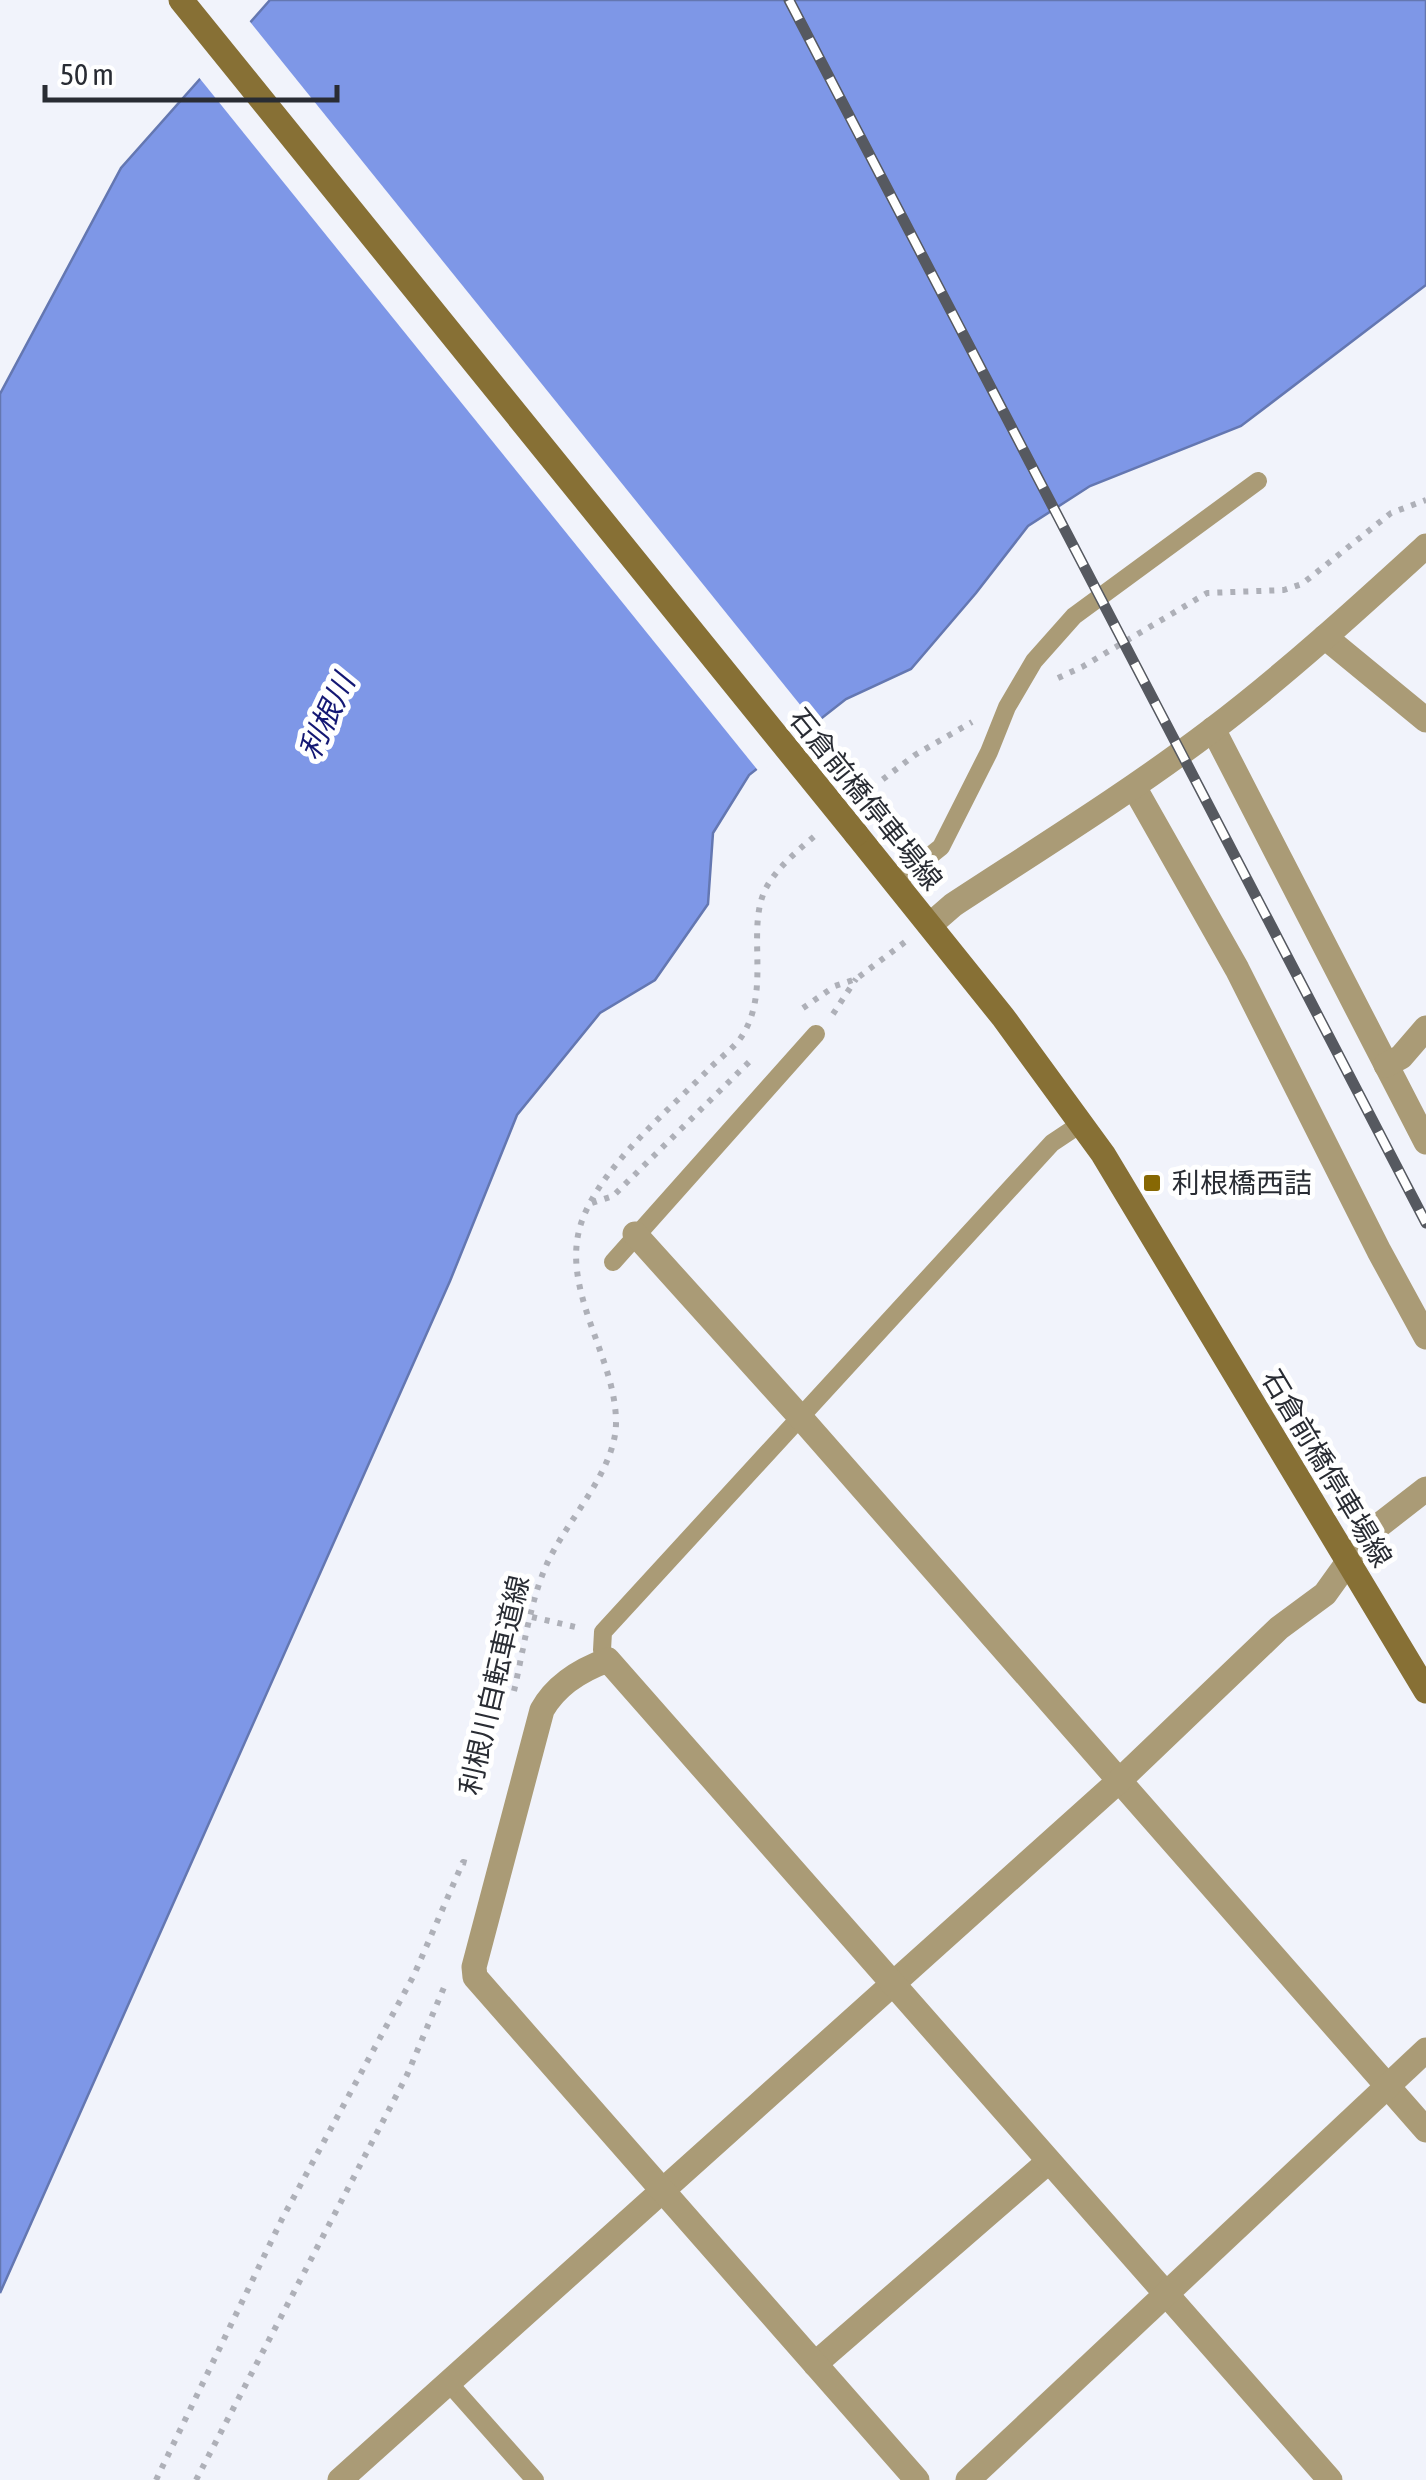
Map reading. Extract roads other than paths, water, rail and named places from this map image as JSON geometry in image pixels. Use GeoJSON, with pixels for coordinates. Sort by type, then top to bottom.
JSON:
{"type":"FeatureCollection","features":[{"type":"Feature","properties":{"kind":"main road","name":"石倉前橋停車場線"},"geometry":{"type":"LineString","coordinates":[[181,0],[930,924],[1082,1123],[1426,1691]]}},
{"type":"Feature","properties":{"kind":"street"},"geometry":{"type":"LineString","coordinates":[[930,924],[1213,729],[1426,546]]}},
{"type":"Feature","properties":{"kind":"street"},"geometry":{"type":"LineString","coordinates":[[1325,636],[1426,720]]}},
{"type":"Feature","properties":{"kind":"street"},"geometry":{"type":"LineString","coordinates":[[1213,729],[1426,1142]]}},
{"type":"Feature","properties":{"kind":"street"},"geometry":{"type":"LineString","coordinates":[[1134,786],[1237,969],[1426,1337]]}},
{"type":"Feature","properties":{"kind":"street"},"geometry":{"type":"LineString","coordinates":[[1386,1065],[1401,1057],[1426,1028]]}},
{"type":"Feature","properties":{"kind":"street"},"geometry":{"type":"LineString","coordinates":[[635,1234],[1426,2130]]}},
{"type":"Feature","properties":{"kind":"street"},"geometry":{"type":"LineString","coordinates":[[340,2480],[1120,1780],[1279,1628],[1326,1594],[1368,1534],[1426,1488]]}},
{"type":"Feature","properties":{"kind":"street"},"geometry":{"type":"LineString","coordinates":[[917,2480],[475,1977],[474,1967],[542,1710],[552,1692],[589,1667],[608,1660],[1330,2480]]}},
{"type":"Feature","properties":{"kind":"street"},"geometry":{"type":"LineString","coordinates":[[968,2480],[1426,2050]]}},
{"type":"Feature","properties":{"kind":"street"},"geometry":{"type":"LineString","coordinates":[[815,2364],[1048,2162]]}},
{"type":"Feature","properties":{"kind":"lane"},"geometry":{"type":"LineString","coordinates":[[896,882],[941,847],[1007,708],[1055,634],[1258,481]]}},
{"type":"Feature","properties":{"kind":"lane"},"geometry":{"type":"LineString","coordinates":[[613,1262],[816,1034]]}},
{"type":"Feature","properties":{"kind":"lane"},"geometry":{"type":"LineString","coordinates":[[608,1660],[602,1650],[603,1632],[1052,1143],[1082,1123]]}},
{"type":"Feature","properties":{"kind":"lane"},"geometry":{"type":"LineString","coordinates":[[447,2382],[536,2480]]}},
{"type":"Feature","properties":{"kind":"water","name":"利根川"},"geometry":{"type":"Polygon","coordinates":[[[270,0],[1426,0],[1426,285],[1241,426],[1090,486],[1028,526],[911,669],[846,699],[749,775],[713,833],[708,904],[655,980],[600,1013],[517,1115],[450,1281],[0,2293],[0,394],[121,168],[270,0]]]}},
{"type":"Feature","properties":{"kind":"railway"},"geometry":{"type":"LineString","coordinates":[[789,0],[1426,1223]]}},
{"type":"Feature","properties":{"kind":"place","name":"利根橋西詰"},"geometry":{"type":"Point","coordinates":[1152,1183]}}]}
